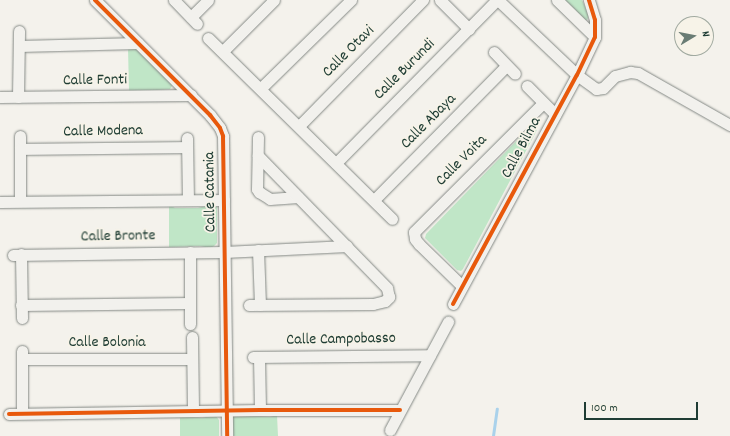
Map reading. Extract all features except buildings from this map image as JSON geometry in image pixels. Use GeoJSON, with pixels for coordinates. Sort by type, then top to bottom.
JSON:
{"type":"FeatureCollection","features":[{"type":"Feature","properties":{"kind":"street","name":"Calle Catania"},"geometry":{"type":"LineString","coordinates":[[95,0],[191,95],[220,128],[223,136],[227,436]]}},
{"type":"Feature","properties":{"kind":"street"},"geometry":{"type":"LineString","coordinates":[[174,0],[194,21],[208,0]]}},
{"type":"Feature","properties":{"kind":"street"},"geometry":{"type":"LineString","coordinates":[[223,51],[274,0]]}},
{"type":"Feature","properties":{"kind":"street"},"geometry":{"type":"LineString","coordinates":[[261,88],[351,0]]}},
{"type":"Feature","properties":{"kind":"street","name":"Calle Otavi"},"geometry":{"type":"LineString","coordinates":[[298,126],[423,0]]}},
{"type":"Feature","properties":{"kind":"street"},"geometry":{"type":"LineString","coordinates":[[440,0],[469,29]]}},
{"type":"Feature","properties":{"kind":"street"},"geometry":{"type":"LineString","coordinates":[[498,0],[577,75],[589,84],[599,89],[615,76],[630,72],[638,73],[730,125]]}},
{"type":"Feature","properties":{"kind":"street","name":"Calle Burundi"},"geometry":{"type":"LineString","coordinates":[[336,163],[498,0]]}},
{"type":"Feature","properties":{"kind":"street"},"geometry":{"type":"LineString","coordinates":[[557,0],[594,37]]}},
{"type":"Feature","properties":{"kind":"street","name":"Calle Bilma"},"geometry":{"type":"LineString","coordinates":[[453,304],[577,75],[594,37],[595,20],[589,0]]}},
{"type":"Feature","properties":{"kind":"street"},"geometry":{"type":"LineString","coordinates":[[18,98],[19,31]]}},
{"type":"Feature","properties":{"kind":"street"},"geometry":{"type":"LineString","coordinates":[[208,38],[261,88],[392,219]]}},
{"type":"Feature","properties":{"kind":"street"},"geometry":{"type":"LineString","coordinates":[[18,46],[138,43]]}},
{"type":"Feature","properties":{"kind":"street"},"geometry":{"type":"LineString","coordinates":[[494,52],[515,74]]}},
{"type":"Feature","properties":{"kind":"street","name":"Calle Abaya"},"geometry":{"type":"LineString","coordinates":[[374,200],[506,66]]}},
{"type":"Feature","properties":{"kind":"street"},"geometry":{"type":"LineString","coordinates":[[527,86],[555,114]]}},
{"type":"Feature","properties":{"kind":"street","name":"Calle Fonti"},"geometry":{"type":"LineString","coordinates":[[0,97],[191,95]]}},
{"type":"Feature","properties":{"kind":"street","name":"Calle Voita"},"geometry":{"type":"LineString","coordinates":[[462,286],[418,244],[413,235],[416,229],[543,102]]}},
{"type":"Feature","properties":{"kind":"street"},"geometry":{"type":"LineString","coordinates":[[20,136],[20,201]]}},
{"type":"Feature","properties":{"kind":"street"},"geometry":{"type":"LineString","coordinates":[[258,137],[257,189],[270,199],[298,197]]}},
{"type":"Feature","properties":{"kind":"street","name":"Calle Modena"},"geometry":{"type":"LineString","coordinates":[[20,149],[187,143],[188,200]]}},
{"type":"Feature","properties":{"kind":"street"},"geometry":{"type":"LineString","coordinates":[[258,156],[387,288],[389,296],[385,301],[373,304],[254,305],[258,250]]}},
{"type":"Feature","properties":{"kind":"street"},"geometry":{"type":"LineString","coordinates":[[0,202],[224,200]]}},
{"type":"Feature","properties":{"kind":"street","name":"Calle Bronte"},"geometry":{"type":"LineString","coordinates":[[21,306],[17,255],[224,252],[347,246]]}},
{"type":"Feature","properties":{"kind":"street"},"geometry":{"type":"LineString","coordinates":[[190,252],[190,324]]}},
{"type":"Feature","properties":{"kind":"street"},"geometry":{"type":"LineString","coordinates":[[22,318],[21,306],[190,303]]}},
{"type":"Feature","properties":{"kind":"street"},"geometry":{"type":"LineString","coordinates":[[390,430],[448,322]]}},
{"type":"Feature","properties":{"kind":"street"},"geometry":{"type":"LineString","coordinates":[[192,337],[193,410]]}},
{"type":"Feature","properties":{"kind":"street","name":"Calle Bolonia"},"geometry":{"type":"LineString","coordinates":[[22,413],[22,355],[192,359]]}},
{"type":"Feature","properties":{"kind":"street","name":"Calle Campobasso"},"geometry":{"type":"LineString","coordinates":[[260,410],[256,357],[430,355]]}},
{"type":"Feature","properties":{"kind":"street"},"geometry":{"type":"LineString","coordinates":[[9,414],[193,410],[400,410]]}},
{"type":"Feature","properties":{"kind":"green space"},"geometry":{"type":"Polygon","coordinates":[[[561,0],[582,0],[589,16],[587,20],[583,21],[561,0]]]}},
{"type":"Feature","properties":{"kind":"green space"},"geometry":{"type":"Polygon","coordinates":[[[128,48],[136,48],[171,81],[172,86],[170,89],[129,91],[128,48]]]}},
{"type":"Feature","properties":{"kind":"green space"},"geometry":{"type":"Polygon","coordinates":[[[533,126],[537,129],[536,132],[463,269],[461,271],[457,270],[425,238],[426,234],[528,129],[533,126]]]}},
{"type":"Feature","properties":{"kind":"green space"},"geometry":{"type":"Polygon","coordinates":[[[212,204],[217,207],[217,243],[214,246],[210,248],[200,246],[169,247],[169,205],[175,208],[198,208],[212,204]]]}},
{"type":"Feature","properties":{"kind":"green space"},"geometry":{"type":"Polygon","coordinates":[[[215,415],[219,420],[219,436],[180,436],[180,416],[202,418],[215,415]]]}},
{"type":"Feature","properties":{"kind":"green space"},"geometry":{"type":"Polygon","coordinates":[[[234,415],[270,417],[277,415],[278,436],[232,436],[232,418],[234,415]]]}},
{"type":"Feature","properties":{"kind":"waterway"},"geometry":{"type":"LineString","coordinates":[[493,436],[497,409]]}},
{"type":"Feature","properties":{"kind":"cycle path"},"geometry":{"type":"LineString","coordinates":[[95,0],[210,115],[220,128],[223,136],[227,436]]}},
{"type":"Feature","properties":{"kind":"cycle path"},"geometry":{"type":"LineString","coordinates":[[453,304],[577,75],[595,37],[595,20],[589,0]]}},
{"type":"Feature","properties":{"kind":"cycle path"},"geometry":{"type":"LineString","coordinates":[[9,414],[260,410],[400,410]]}}]}
